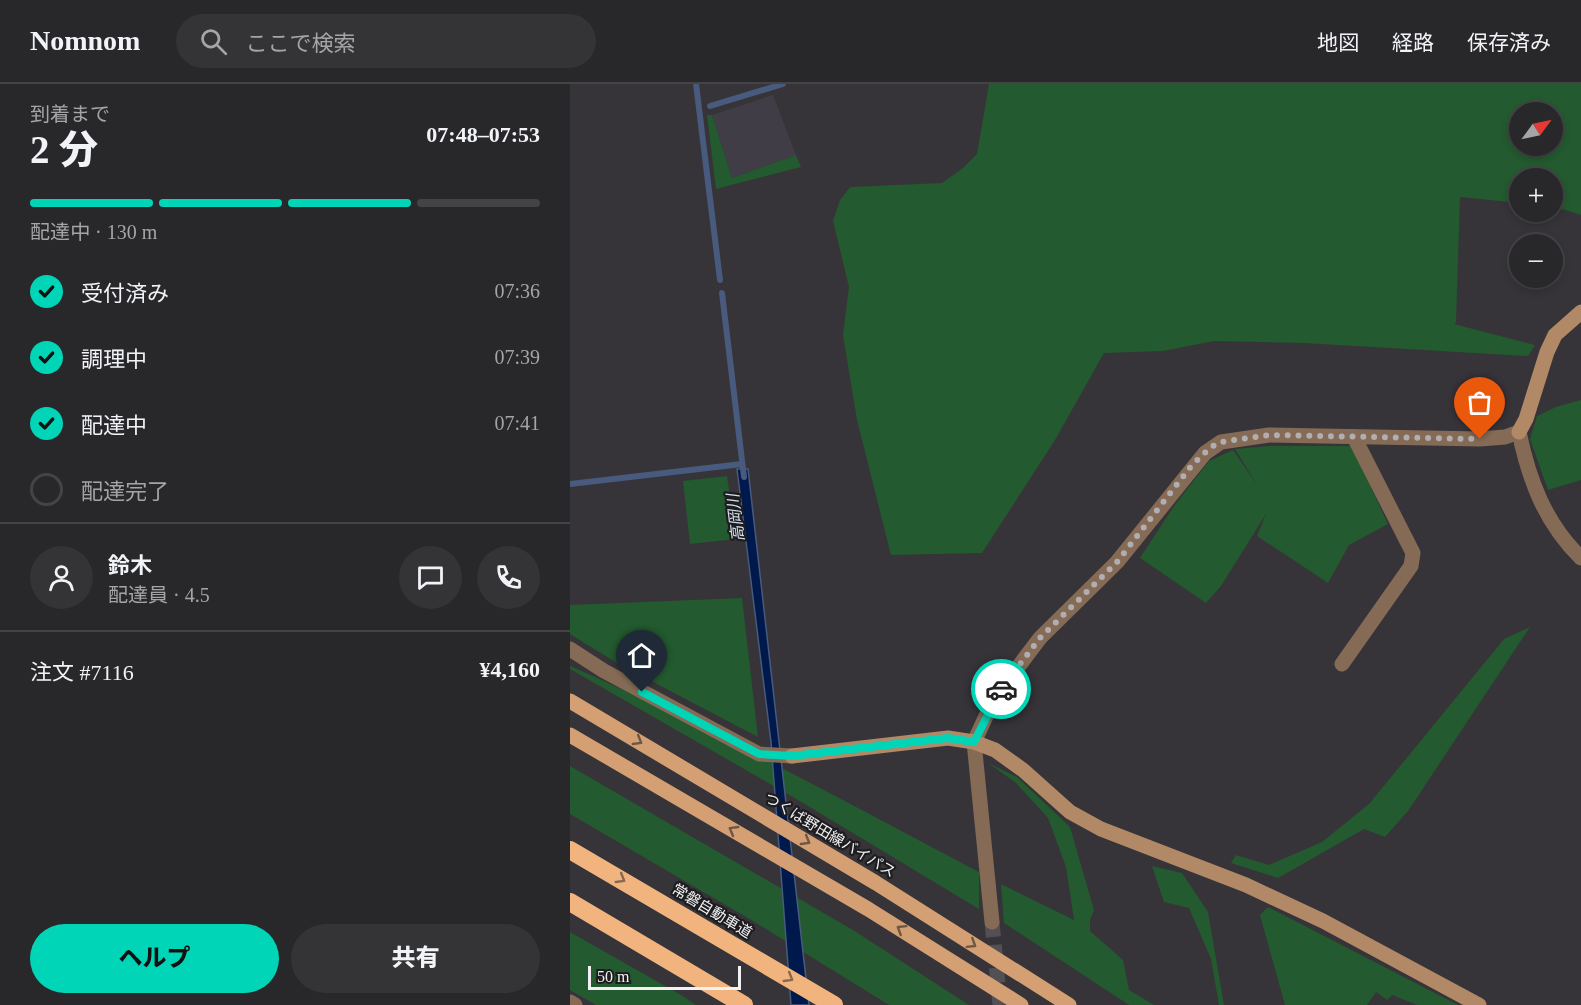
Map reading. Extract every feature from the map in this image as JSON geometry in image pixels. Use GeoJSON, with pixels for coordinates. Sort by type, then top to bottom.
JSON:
{"type":"FeatureCollection","features":[{"type":"Feature","properties":{"kind":"highway","name":"常磐自動車道"},"geometry":{"type":"LineString","coordinates":[[570,850],[834,1005]]}},
{"type":"Feature","properties":{"kind":"highway"},"geometry":{"type":"LineString","coordinates":[[570,902],[744,1005]]}},
{"type":"Feature","properties":{"kind":"main road","name":"つくば野田線バイパス"},"geometry":{"type":"LineString","coordinates":[[570,700],[876,883],[1069,1005]]}},
{"type":"Feature","properties":{"kind":"main road"},"geometry":{"type":"LineString","coordinates":[[570,735],[868,909],[1021,1005]]}},
{"type":"Feature","properties":{"kind":"street"},"geometry":{"type":"LineString","coordinates":[[992,922],[974,742],[994,699],[1040,638],[1117,562],[1192,465],[1211,447],[1221,442],[1269,435],[1480,439],[1505,437],[1519,432],[1526,419],[1555,335],[1581,312]]}},
{"type":"Feature","properties":{"kind":"street"},"geometry":{"type":"LineString","coordinates":[[1519,432],[1533,487],[1550,521],[1581,558]]}},
{"type":"Feature","properties":{"kind":"street"},"geometry":{"type":"LineString","coordinates":[[1342,664],[1412,566],[1413,553],[1354,437]]}},
{"type":"Feature","properties":{"kind":"street"},"geometry":{"type":"LineString","coordinates":[[570,649],[604,671],[759,754],[792,756],[948,738],[974,742],[995,750],[1023,770],[1070,812],[1101,829],[1246,885],[1323,921],[1479,1005]]}},
{"type":"Feature","properties":{"kind":"street"},"geometry":{"type":"LineString","coordinates":[[570,1002],[575,1005]]}},
{"type":"Feature","properties":{"kind":"shaded area"},"geometry":{"type":"Polygon","coordinates":[[[773,95],[796,155],[732,178],[712,115],[773,95]]]}},
{"type":"Feature","properties":{"kind":"green space"},"geometry":{"type":"Polygon","coordinates":[[[989,84],[1581,84],[1581,215],[1563,209],[1563,168],[1509,168],[1509,202],[1460,197],[1456,322],[1454,324],[1535,345],[1528,356],[1304,343],[1214,341],[1163,351],[1104,353],[1055,440],[982,553],[891,555],[857,420],[843,335],[849,287],[833,221],[840,200],[850,187],[942,183],[963,168],[977,154],[989,84]]]}},
{"type":"Feature","properties":{"kind":"green space"},"geometry":{"type":"Polygon","coordinates":[[[707,115],[712,115],[732,178],[796,155],[801,167],[716,189],[707,115]]]}},
{"type":"Feature","properties":{"kind":"green space"},"geometry":{"type":"Polygon","coordinates":[[[1581,400],[1581,480],[1548,490],[1530,439],[1537,416],[1556,407],[1581,400]]]}},
{"type":"Feature","properties":{"kind":"green space"},"geometry":{"type":"Polygon","coordinates":[[[1269,446],[1352,446],[1388,524],[1349,545],[1328,583],[1257,536],[1266,514],[1221,586],[1206,603],[1140,558],[1174,506],[1209,461],[1233,450],[1257,485],[1235,449],[1269,446]]]}},
{"type":"Feature","properties":{"kind":"green space"},"geometry":{"type":"Polygon","coordinates":[[[727,476],[736,539],[690,544],[683,481],[727,476]]]}},
{"type":"Feature","properties":{"kind":"green space"},"geometry":{"type":"Polygon","coordinates":[[[742,598],[758,737],[617,663],[570,634],[570,605],[742,598]]]}},
{"type":"Feature","properties":{"kind":"green space"},"geometry":{"type":"Polygon","coordinates":[[[1530,627],[1408,811],[1385,837],[1364,829],[1278,878],[1231,863],[1236,855],[1269,865],[1322,842],[1369,804],[1504,639],[1530,627]]]}},
{"type":"Feature","properties":{"kind":"green space"},"geometry":{"type":"Polygon","coordinates":[[[570,666],[725,739],[979,872],[979,909],[798,800],[570,669],[570,666]]]}},
{"type":"Feature","properties":{"kind":"green space"},"geometry":{"type":"Polygon","coordinates":[[[988,763],[1017,777],[1070,827],[1094,910],[1090,920],[1090,931],[1123,960],[1129,990],[1154,1005],[1129,1005],[1004,923],[1001,884],[1074,920],[1066,867],[1048,818],[1015,782],[988,763]]]}},
{"type":"Feature","properties":{"kind":"green space"},"geometry":{"type":"Polygon","coordinates":[[[570,766],[853,930],[969,1005],[889,1005],[753,921],[570,814],[570,766]]]}},
{"type":"Feature","properties":{"kind":"green space"},"geometry":{"type":"Polygon","coordinates":[[[1152,866],[1182,873],[1208,912],[1224,1005],[1219,1005],[1211,959],[1189,908],[1164,902],[1152,866]]]}},
{"type":"Feature","properties":{"kind":"green space"},"geometry":{"type":"Polygon","coordinates":[[[1268,907],[1458,1005],[1417,1005],[1392,995],[1387,1000],[1376,992],[1367,1005],[1285,1005],[1260,915],[1268,907]]]}},
{"type":"Feature","properties":{"kind":"green space"},"geometry":{"type":"Polygon","coordinates":[[[570,932],[696,1005],[596,1005],[570,990],[570,932]]]}},
{"type":"Feature","properties":{"kind":"water"},"geometry":{"type":"Polygon","coordinates":[[[737,469],[748,469],[809,1005],[791,1005],[771,742],[737,469]]]}},
{"type":"Feature","properties":{"kind":"waterway","name":"高岡川"},"geometry":{"type":"LineString","coordinates":[[696,84],[720,280]]}},
{"type":"Feature","properties":{"kind":"waterway"},"geometry":{"type":"LineString","coordinates":[[710,106],[783,84]]}},
{"type":"Feature","properties":{"kind":"waterway","name":"高岡川"},"geometry":{"type":"LineString","coordinates":[[722,293],[744,477]]}},
{"type":"Feature","properties":{"kind":"waterway"},"geometry":{"type":"LineString","coordinates":[[570,484],[742,464]]}},
{"type":"Feature","properties":{"kind":"tunnel"},"geometry":{"type":"LineString","coordinates":[[992,922],[1000,1005]]}},
{"type":"Feature","properties":{"kind":"way so far"},"geometry":{"type":"LineString","coordinates":[[1001,689],[1040,638],[1117,562],[1192,465],[1211,447],[1221,442],[1269,435],[1480,439]]}},
{"type":"Feature","properties":{"kind":"route"},"geometry":{"type":"LineString","coordinates":[[642,692],[759,754],[792,756],[948,738],[974,742],[1001,689]]}}]}
